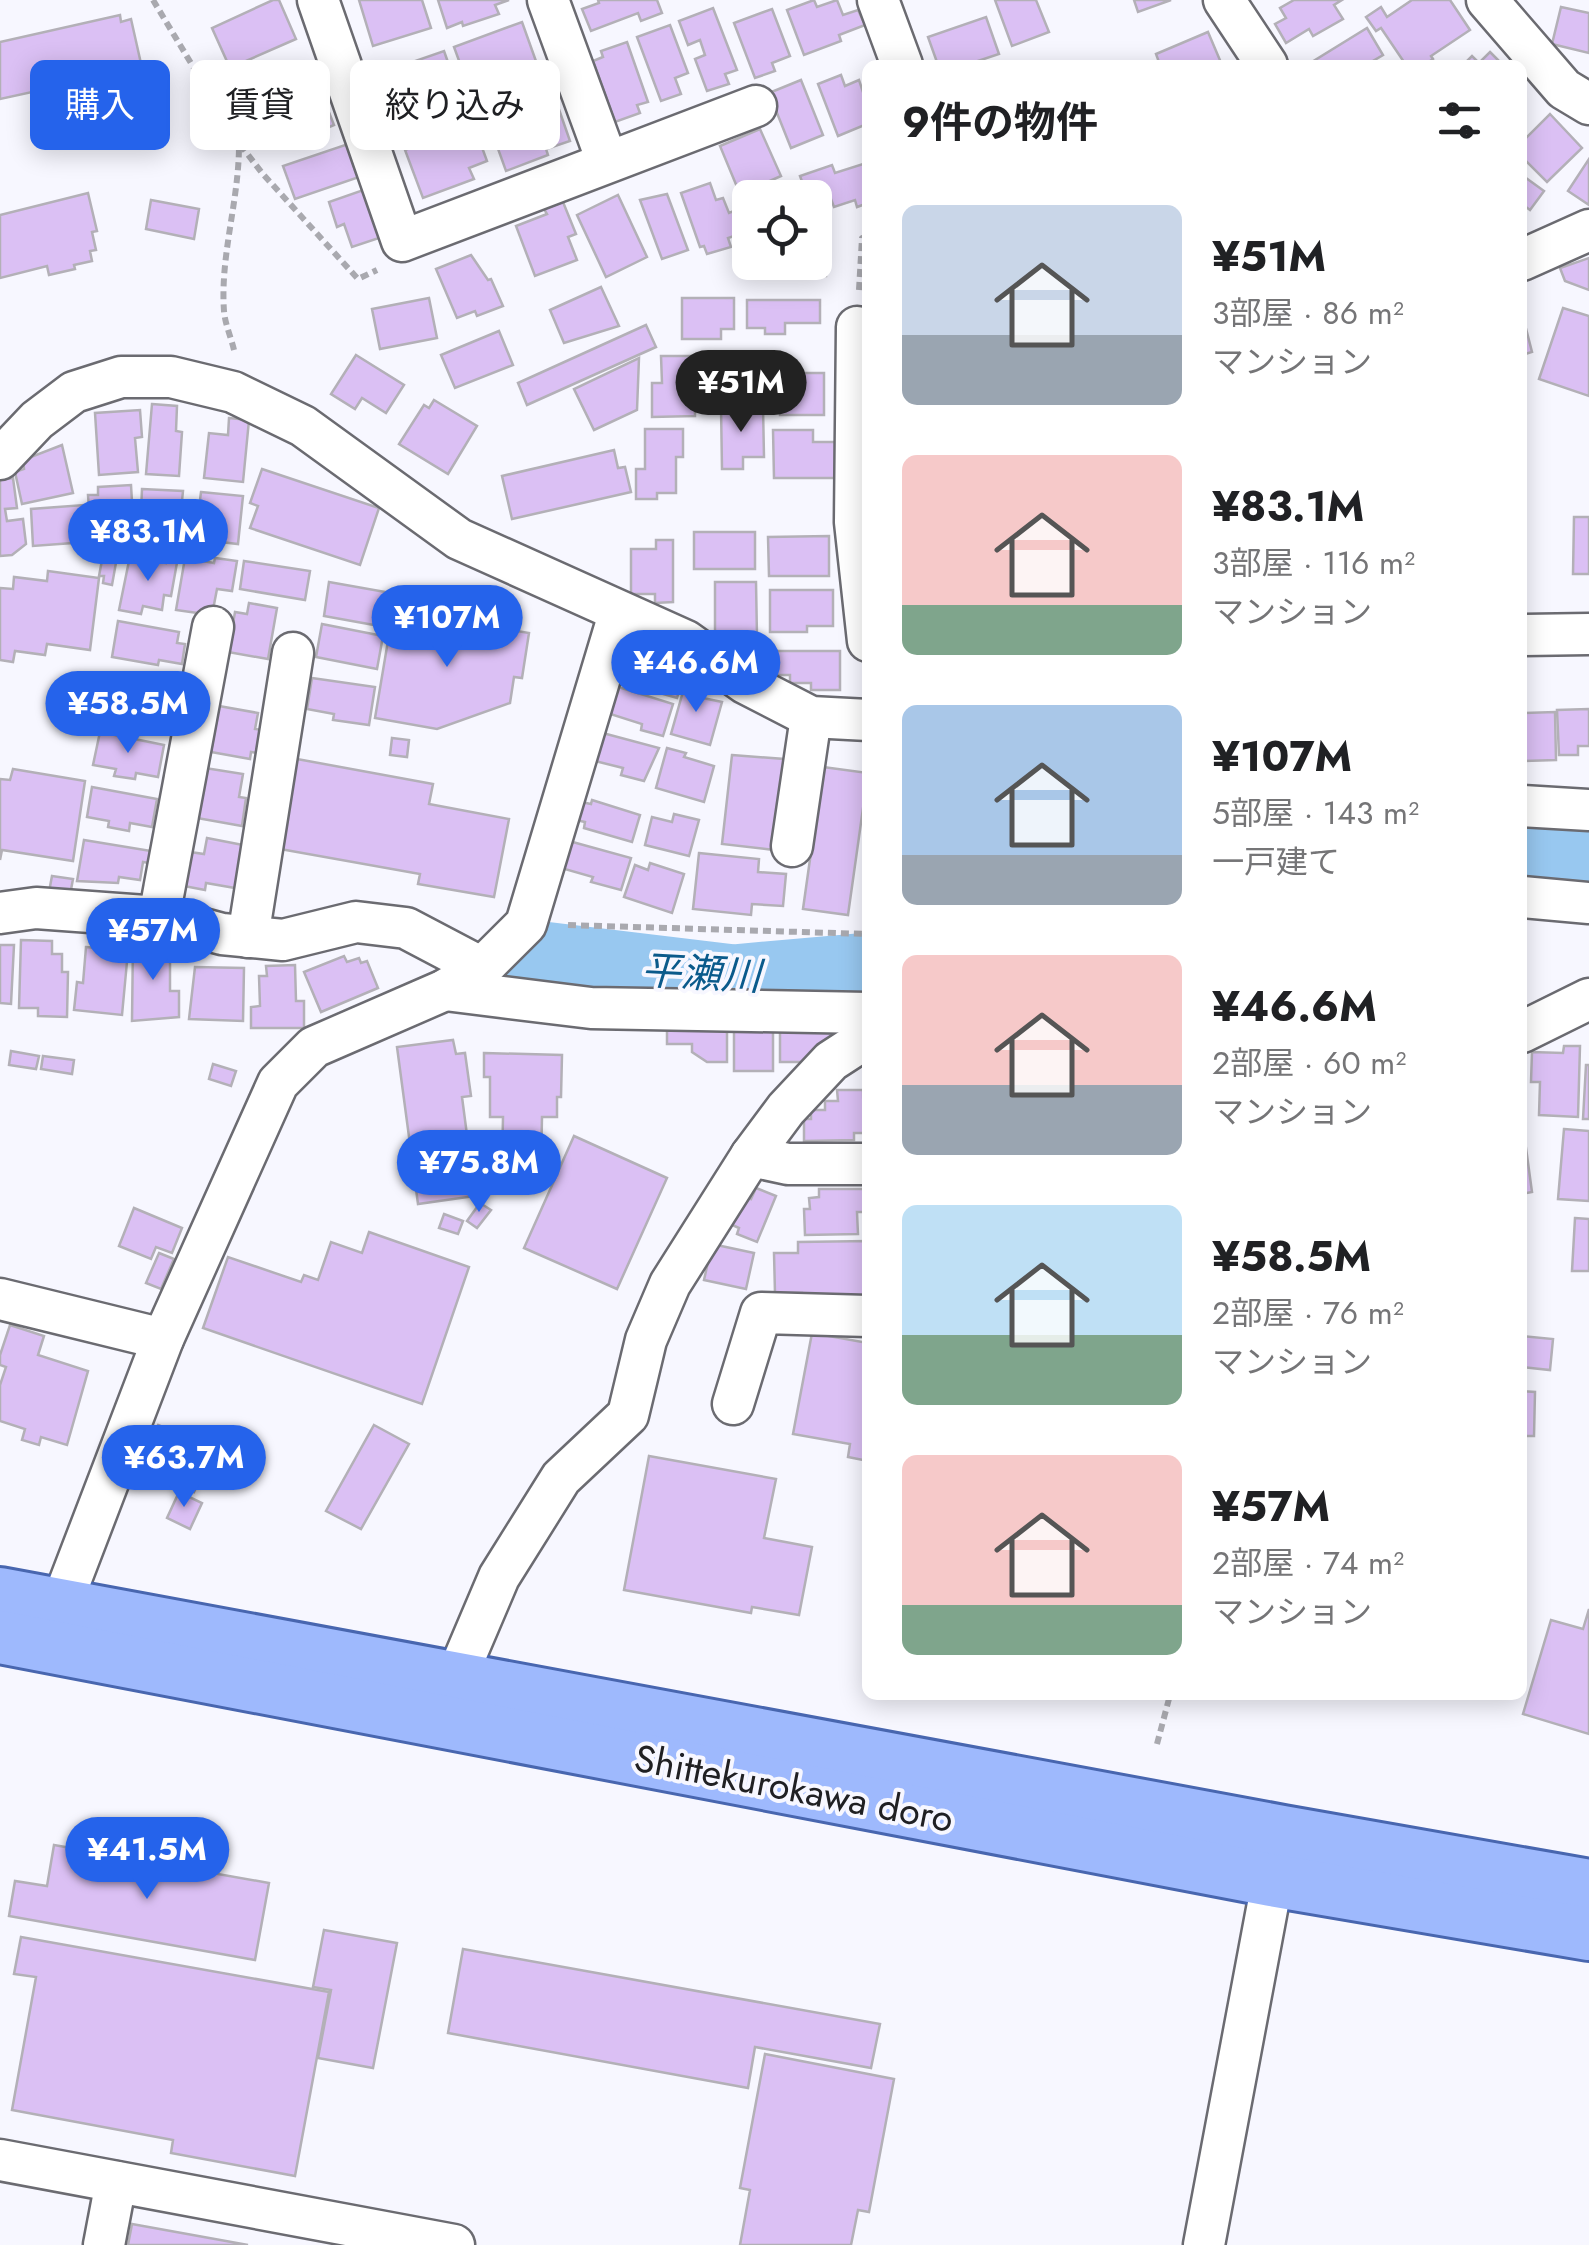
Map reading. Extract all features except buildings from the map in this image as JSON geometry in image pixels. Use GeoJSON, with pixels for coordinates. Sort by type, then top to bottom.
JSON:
{"type":"FeatureCollection","features":[{"type":"Feature","properties":{"kind":"main road","name":"Shittekurokawa doro"},"geometry":{"type":"LineString","coordinates":[[0,1594],[456,1678],[1277,1856],[1589,1934]]}},
{"type":"Feature","properties":{"kind":"main road","name":"Shittekurokawa doro"},"geometry":{"type":"LineString","coordinates":[[0,1638],[1277,1856],[1589,1886]]}},
{"type":"Feature","properties":{"kind":"street"},"geometry":{"type":"LineString","coordinates":[[318,0],[402,240],[756,106]]}},
{"type":"Feature","properties":{"kind":"street"},"geometry":{"type":"LineString","coordinates":[[548,0],[607,161]]}},
{"type":"Feature","properties":{"kind":"street"},"geometry":{"type":"LineString","coordinates":[[878,0],[900,60]]}},
{"type":"Feature","properties":{"kind":"street"},"geometry":{"type":"LineString","coordinates":[[1224,0],[1264,60]]}},
{"type":"Feature","properties":{"kind":"street"},"geometry":{"type":"LineString","coordinates":[[1487,0],[1564,89],[1589,104]]}},
{"type":"Feature","properties":{"kind":"street"},"geometry":{"type":"LineString","coordinates":[[1527,258],[1589,230]]}},
{"type":"Feature","properties":{"kind":"street"},"geometry":{"type":"LineString","coordinates":[[856,326],[855,522],[862,586]]}},
{"type":"Feature","properties":{"kind":"street"},"geometry":{"type":"LineString","coordinates":[[0,458],[38,420],[74,392],[121,376],[171,376],[234,392],[303,426],[459,540],[686,642],[745,683],[811,717],[862,720]]}},
{"type":"Feature","properties":{"kind":"street"},"geometry":{"type":"LineString","coordinates":[[61,1605],[163,1339],[278,1083],[314,1047],[445,990],[482,968],[526,924],[619,614]]}},
{"type":"Feature","properties":{"kind":"street"},"geometry":{"type":"LineString","coordinates":[[159,917],[213,627]]}},
{"type":"Feature","properties":{"kind":"street"},"geometry":{"type":"LineString","coordinates":[[1527,635],[1589,634]]}},
{"type":"Feature","properties":{"kind":"street"},"geometry":{"type":"LineString","coordinates":[[248,937],[293,652]]}},
{"type":"Feature","properties":{"kind":"street"},"geometry":{"type":"LineString","coordinates":[[792,846],[811,717]]}},
{"type":"Feature","properties":{"kind":"street"},"geometry":{"type":"LineString","coordinates":[[1527,806],[1588,805]]}},
{"type":"Feature","properties":{"kind":"street"},"geometry":{"type":"LineString","coordinates":[[1527,897],[1589,903]]}},
{"type":"Feature","properties":{"kind":"street"},"geometry":{"type":"LineString","coordinates":[[0,912],[36,908],[159,917],[222,934],[283,940],[356,922],[406,928],[482,968]]}},
{"type":"Feature","properties":{"kind":"street"},"geometry":{"type":"LineString","coordinates":[[445,990],[592,1008],[862,1013]]}},
{"type":"Feature","properties":{"kind":"street"},"geometry":{"type":"LineString","coordinates":[[1527,1030],[1586,1005]]}},
{"type":"Feature","properties":{"kind":"street"},"geometry":{"type":"LineString","coordinates":[[456,1678],[499,1577],[561,1478],[628,1415],[646,1340],[670,1284],[751,1156],[786,1109],[830,1061],[862,1040]]}},
{"type":"Feature","properties":{"kind":"street"},"geometry":{"type":"LineString","coordinates":[[751,1156],[788,1164],[862,1164]]}},
{"type":"Feature","properties":{"kind":"street"},"geometry":{"type":"LineString","coordinates":[[0,1299],[163,1339]]}},
{"type":"Feature","properties":{"kind":"street"},"geometry":{"type":"LineString","coordinates":[[733,1404],[762,1313],[862,1316]]}},
{"type":"Feature","properties":{"kind":"street"},"geometry":{"type":"LineString","coordinates":[[1204,2245],[1277,1856]]}},
{"type":"Feature","properties":{"kind":"street"},"geometry":{"type":"LineString","coordinates":[[0,2160],[454,2245]]}},
{"type":"Feature","properties":{"kind":"street"},"geometry":{"type":"LineString","coordinates":[[104,2245],[116,2182]]}},
{"type":"Feature","properties":{"kind":"path"},"geometry":{"type":"LineString","coordinates":[[152,0],[190,63]]}},
{"type":"Feature","properties":{"kind":"path"},"geometry":{"type":"LineString","coordinates":[[239,150],[224,314],[239,366],[261,406]]}},
{"type":"Feature","properties":{"kind":"path"},"geometry":{"type":"LineString","coordinates":[[244,150],[358,280],[393,261],[402,240]]}},
{"type":"Feature","properties":{"kind":"path"},"geometry":{"type":"LineString","coordinates":[[856,326],[862,238]]}},
{"type":"Feature","properties":{"kind":"path"},"geometry":{"type":"LineString","coordinates":[[526,924],[862,934]]}},
{"type":"Feature","properties":{"kind":"path"},"geometry":{"type":"LineString","coordinates":[[1158,1744],[1169,1700]]}},
{"type":"Feature","properties":{"kind":"waterway","name":"平瀬川"},"geometry":{"type":"LineString","coordinates":[[1527,848],[1589,851]]}},
{"type":"Feature","properties":{"kind":"waterway","name":"平瀬川"},"geometry":{"type":"LineString","coordinates":[[534,958],[733,982],[862,971]]}}]}
